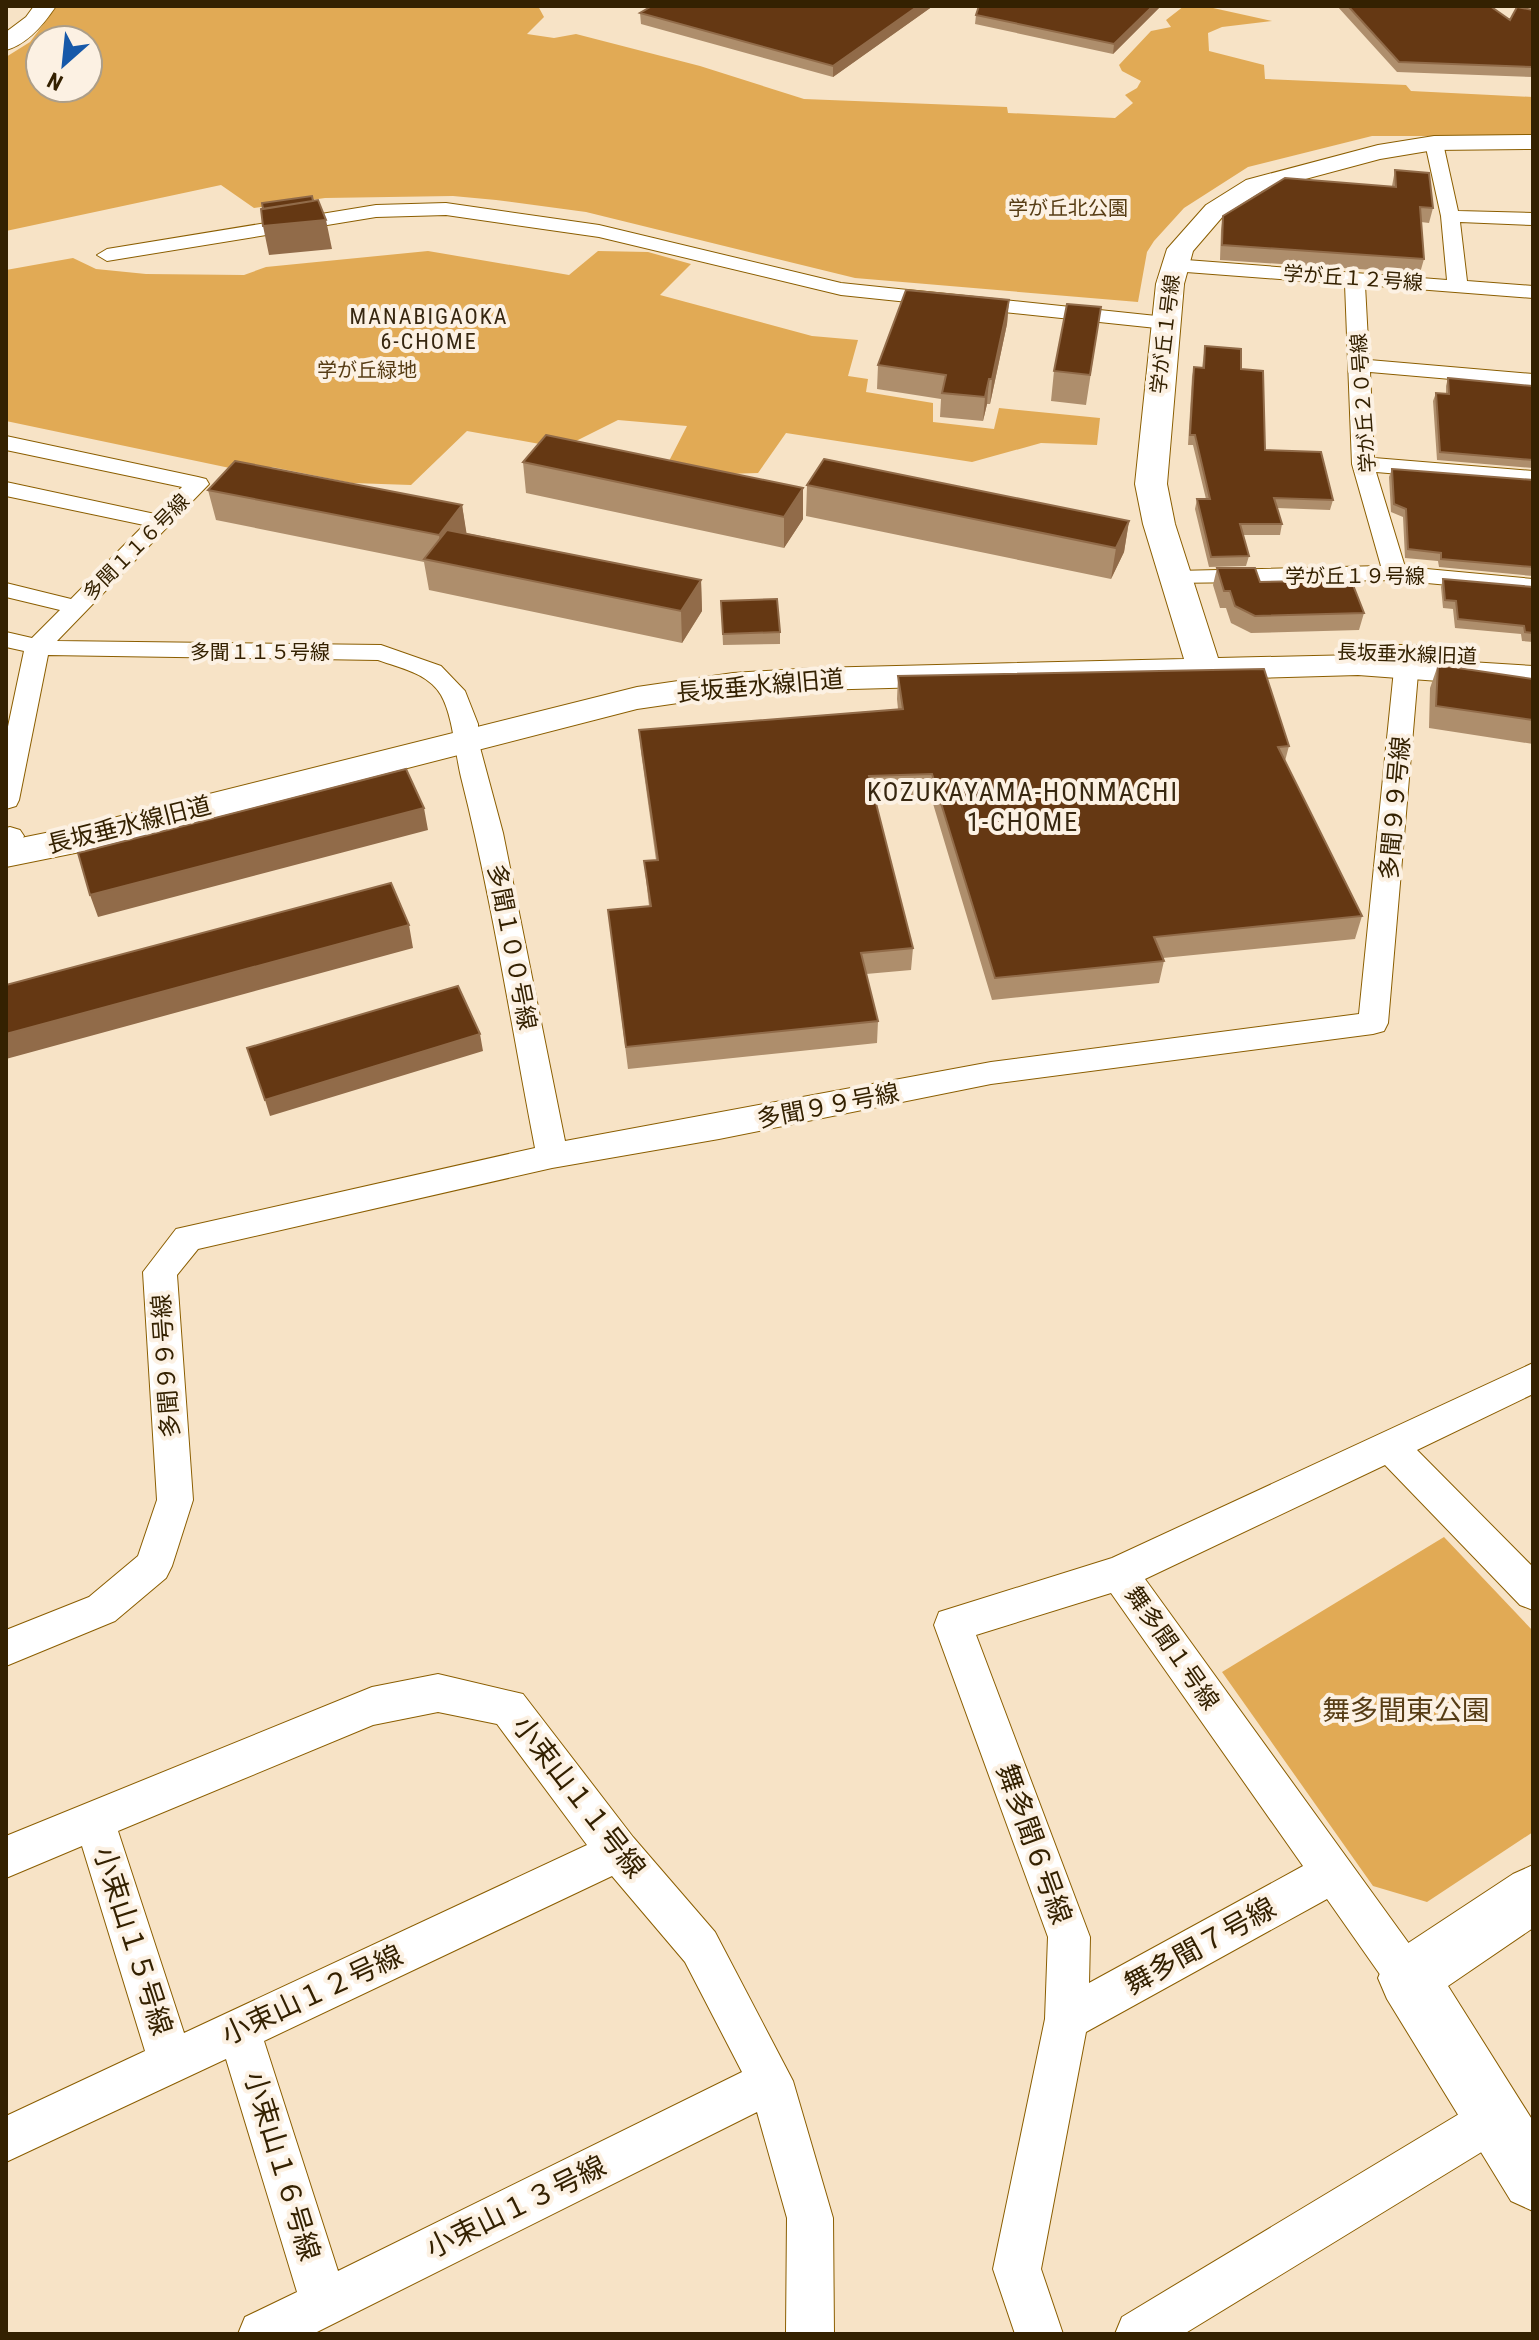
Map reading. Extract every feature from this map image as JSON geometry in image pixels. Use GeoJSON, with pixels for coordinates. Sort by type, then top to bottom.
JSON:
{"type":"FeatureCollection","features":[{"type":"Feature","properties":{"kind":"street"},"geometry":{"type":"LineString","coordinates":[[6,43],[34,22],[45,6]]}},
{"type":"Feature","properties":{"kind":"street","name":"学が丘１号線"},"geometry":{"type":"LineString","coordinates":[[1202,660],[1151,484],[1173,265],[1180,249],[1215,210],[1255,185],[1378,152],[1434,143],[1533,142]]}},
{"type":"Feature","properties":{"kind":"street"},"geometry":{"type":"LineString","coordinates":[[1434,143],[1450,216],[1458,286]]}},
{"type":"Feature","properties":{"kind":"street"},"geometry":{"type":"LineString","coordinates":[[107,255],[376,211],[446,209],[599,231],[841,289],[1166,323]]}},
{"type":"Feature","properties":{"kind":"street"},"geometry":{"type":"LineString","coordinates":[[1450,216],[1533,219]]}},
{"type":"Feature","properties":{"kind":"street","name":"学が丘１２号線"},"geometry":{"type":"LineString","coordinates":[[1173,265],[1533,292]]}},
{"type":"Feature","properties":{"kind":"street","name":"学が丘２０号線"},"geometry":{"type":"LineString","coordinates":[[1355,277],[1363,464],[1395,573]]}},
{"type":"Feature","properties":{"kind":"street"},"geometry":{"type":"LineString","coordinates":[[1358,365],[1533,380]]}},
{"type":"Feature","properties":{"kind":"street","name":"多聞１１６号線"},"geometry":{"type":"LineString","coordinates":[[6,443],[198,484],[37,647]]}},
{"type":"Feature","properties":{"kind":"street"},"geometry":{"type":"LineString","coordinates":[[1363,464],[1533,478]]}},
{"type":"Feature","properties":{"kind":"street"},"geometry":{"type":"LineString","coordinates":[[6,489],[160,522]]}},
{"type":"Feature","properties":{"kind":"street","name":"学が丘１９号線"},"geometry":{"type":"LineString","coordinates":[[1176,578],[1395,573],[1533,586]]}},
{"type":"Feature","properties":{"kind":"street"},"geometry":{"type":"LineString","coordinates":[[6,590],[76,607]]}},
{"type":"Feature","properties":{"kind":"street","name":"多聞１１５号線"},"geometry":{"type":"LineString","coordinates":[[6,639],[37,647],[381,653],[432,671],[452,691],[465,732]]}},
{"type":"Feature","properties":{"kind":"street"},"geometry":{"type":"LineString","coordinates":[[6,800],[37,647]]}},
{"type":"Feature","properties":{"kind":"street","name":"長坂垂水線旧道"},"geometry":{"type":"LineString","coordinates":[[1408,659],[1533,677]]}},
{"type":"Feature","properties":{"kind":"street","name":"多聞９９号線"},"geometry":{"type":"LineString","coordinates":[[6,1648],[102,1609],[153,1566],[175,1500],[160,1272],[188,1238],[552,1156],[719,1127],[991,1073],[1373,1023],[1408,659]]}},
{"type":"Feature","properties":{"kind":"street","name":"長坂垂水線旧道"},"geometry":{"type":"LineString","coordinates":[[7,843],[85,838],[465,732],[637,698],[733,684],[1202,660],[1533,661]]}},
{"type":"Feature","properties":{"kind":"street","name":"多聞１００号線"},"geometry":{"type":"LineString","coordinates":[[465,732],[489,833],[552,1156]]}},
{"type":"Feature","properties":{"kind":"street","name":"舞多聞１号線"},"geometry":{"type":"LineString","coordinates":[[1408,1978],[1119,1573],[1533,1378]]}},
{"type":"Feature","properties":{"kind":"street"},"geometry":{"type":"LineString","coordinates":[[1391,1447],[1533,1593]]}},
{"type":"Feature","properties":{"kind":"street","name":"舞多聞６号線"},"geometry":{"type":"LineString","coordinates":[[1039,2334],[1017,2269],[1067,2019],[1069,1937],[953,1625],[1119,1573]]}},
{"type":"Feature","properties":{"kind":"street","name":"小束山１１号線"},"geometry":{"type":"LineString","coordinates":[[6,1857],[372,1706],[438,1693],[509,1707],[618,1852],[700,1947],[771,2081],[810,2218],[810,2334]]}},
{"type":"Feature","properties":{"kind":"street","name":"小束山１５号線"},"geometry":{"type":"LineString","coordinates":[[94,1820],[171,2062]]}},
{"type":"Feature","properties":{"kind":"street","name":"小束山１２号線"},"geometry":{"type":"LineString","coordinates":[[6,2139],[618,1852]]}},
{"type":"Feature","properties":{"kind":"street","name":"舞多聞７号線"},"geometry":{"type":"LineString","coordinates":[[1067,2019],[1333,1873]]}},
{"type":"Feature","properties":{"kind":"street"},"geometry":{"type":"LineString","coordinates":[[1533,1894],[1408,1978],[1533,2179]]}},
{"type":"Feature","properties":{"kind":"street","name":"小束山１６号線"},"geometry":{"type":"LineString","coordinates":[[239,2030],[324,2303]]}},
{"type":"Feature","properties":{"kind":"street","name":"小束山１３号線"},"geometry":{"type":"LineString","coordinates":[[262,2334],[771,2081]]}},
{"type":"Feature","properties":{"kind":"street"},"geometry":{"type":"LineString","coordinates":[[1139,2334],[1495,2118]]}},
{"type":"Feature","properties":{"kind":"green space","name":"学が丘北公園"},"geometry":{"type":"Polygon","coordinates":[[[57,6],[538,6],[544,17],[527,34],[554,38],[576,34],[700,66],[804,99],[1007,107],[1008,113],[1115,118],[1133,103],[1125,95],[1137,88],[1141,81],[1122,71],[1119,65],[1151,31],[1171,27],[1166,20],[1184,6],[1204,6],[1272,21],[1222,27],[1208,33],[1209,51],[1264,65],[1265,79],[1406,85],[1411,91],[1533,97],[1533,136],[1372,136],[1248,167],[1184,208],[1154,241],[1147,252],[1138,302],[855,278],[586,212],[453,196],[325,198],[254,208],[221,185],[6,231],[6,57],[24,46],[24,104],[104,104],[104,24],[44,24],[57,6]]]}},
{"type":"Feature","properties":{"kind":"green space","name":"学が丘緑地"},"geometry":{"type":"Polygon","coordinates":[[[428,251],[569,275],[598,251],[648,252],[691,264],[660,295],[812,336],[858,340],[848,376],[868,379],[866,392],[933,403],[933,422],[994,429],[999,408],[1100,418],[1097,445],[1041,443],[972,462],[786,433],[758,473],[725,474],[668,463],[687,426],[618,420],[562,448],[467,431],[411,485],[352,483],[272,467],[258,474],[6,421],[6,270],[73,258],[96,269],[146,274],[244,275],[266,267],[428,251]]]}},
{"type":"Feature","properties":{"kind":"green space","name":"舞多聞東公園"},"geometry":{"type":"Polygon","coordinates":[[[1444,1537],[1533,1631],[1533,1832],[1427,1902],[1373,1886],[1222,1672],[1444,1537]]]}},
{"type":"Feature","properties":{"kind":"building"},"geometry":{"type":"Polygon","coordinates":[[[652,6],[918,6],[833,66],[640,13],[652,6]]]}},
{"type":"Feature","properties":{"kind":"building"},"geometry":{"type":"Polygon","coordinates":[[[979,6],[1153,6],[1114,44],[976,15],[979,6]]]}},
{"type":"Feature","properties":{"kind":"building"},"geometry":{"type":"Polygon","coordinates":[[[1348,6],[1490,6],[1510,20],[1517,7],[1533,10],[1533,67],[1399,62],[1348,6]]]}},
{"type":"Feature","properties":{"kind":"building"},"geometry":{"type":"Polygon","coordinates":[[[1395,170],[1429,173],[1433,208],[1420,207],[1424,259],[1222,245],[1223,216],[1285,178],[1396,187],[1395,170]]]}},
{"type":"Feature","properties":{"kind":"building"},"geometry":{"type":"Polygon","coordinates":[[[312,196],[313,201],[263,209],[262,203],[312,196]]]}},
{"type":"Feature","properties":{"kind":"building"},"geometry":{"type":"Polygon","coordinates":[[[318,200],[326,220],[263,226],[261,209],[318,200]]]}},
{"type":"Feature","properties":{"kind":"building"},"geometry":{"type":"Polygon","coordinates":[[[906,290],[1009,300],[992,379],[989,379],[985,397],[942,393],[946,375],[878,365],[906,290]]]}},
{"type":"Feature","properties":{"kind":"building"},"geometry":{"type":"Polygon","coordinates":[[[1067,304],[1101,307],[1090,375],[1054,371],[1067,304]]]}},
{"type":"Feature","properties":{"kind":"building"},"geometry":{"type":"Polygon","coordinates":[[[1205,346],[1241,349],[1241,369],[1263,371],[1265,450],[1321,452],[1333,500],[1274,498],[1282,524],[1240,524],[1249,556],[1211,557],[1197,499],[1210,499],[1195,435],[1190,435],[1194,367],[1204,368],[1205,346]]]}},
{"type":"Feature","properties":{"kind":"building"},"geometry":{"type":"Polygon","coordinates":[[[1448,378],[1532,386],[1533,460],[1440,452],[1436,393],[1449,394],[1448,378]]]}},
{"type":"Feature","properties":{"kind":"building"},"geometry":{"type":"Polygon","coordinates":[[[546,435],[803,488],[784,517],[523,462],[546,435]]]}},
{"type":"Feature","properties":{"kind":"building"},"geometry":{"type":"Polygon","coordinates":[[[824,459],[1129,521],[1116,548],[807,485],[824,459]]]}},
{"type":"Feature","properties":{"kind":"building"},"geometry":{"type":"Polygon","coordinates":[[[235,461],[462,505],[439,535],[208,490],[235,461]]]}},
{"type":"Feature","properties":{"kind":"building"},"geometry":{"type":"Polygon","coordinates":[[[1392,469],[1533,480],[1533,567],[1441,559],[1441,553],[1408,549],[1406,509],[1394,504],[1392,469]]]}},
{"type":"Feature","properties":{"kind":"building"},"geometry":{"type":"Polygon","coordinates":[[[447,530],[701,580],[681,611],[424,559],[447,530]]]}},
{"type":"Feature","properties":{"kind":"building"},"geometry":{"type":"Polygon","coordinates":[[[1217,568],[1255,568],[1260,582],[1351,580],[1364,613],[1255,616],[1235,606],[1230,591],[1224,591],[1217,568]]]}},
{"type":"Feature","properties":{"kind":"building"},"geometry":{"type":"Polygon","coordinates":[[[1443,579],[1533,587],[1533,633],[1525,632],[1524,626],[1458,619],[1456,601],[1445,600],[1443,579]]]}},
{"type":"Feature","properties":{"kind":"building"},"geometry":{"type":"Polygon","coordinates":[[[777,599],[780,632],[723,634],[721,601],[777,599]]]}},
{"type":"Feature","properties":{"kind":"building"},"geometry":{"type":"Polygon","coordinates":[[[1438,665],[1533,679],[1533,720],[1436,706],[1438,665]]]}},
{"type":"Feature","properties":{"kind":"building"},"geometry":{"type":"Polygon","coordinates":[[[1264,669],[1289,746],[1278,747],[1362,916],[1154,937],[1164,961],[995,978],[932,774],[869,776],[913,948],[861,953],[878,1021],[626,1047],[608,910],[651,906],[644,861],[658,860],[639,730],[903,709],[898,676],[1264,669]]]}},
{"type":"Feature","properties":{"kind":"building"},"geometry":{"type":"Polygon","coordinates":[[[406,769],[424,808],[90,895],[78,853],[406,769]]]}},
{"type":"Feature","properties":{"kind":"building"},"geometry":{"type":"Polygon","coordinates":[[[391,883],[409,925],[6,1034],[6,985],[391,883]]]}},
{"type":"Feature","properties":{"kind":"building"},"geometry":{"type":"Polygon","coordinates":[[[458,986],[480,1034],[265,1100],[247,1048],[458,986]]]}},
{"type":"Feature","properties":{"kind":"district","name":"MANABIGAOKA 6-CHOME"},"geometry":{"type":"Point","coordinates":[429,328]}},
{"type":"Feature","properties":{"kind":"district","name":"KOZUKAYAMA-HONMACHI 1-CHOME"},"geometry":{"type":"Point","coordinates":[1023,807]}}]}
